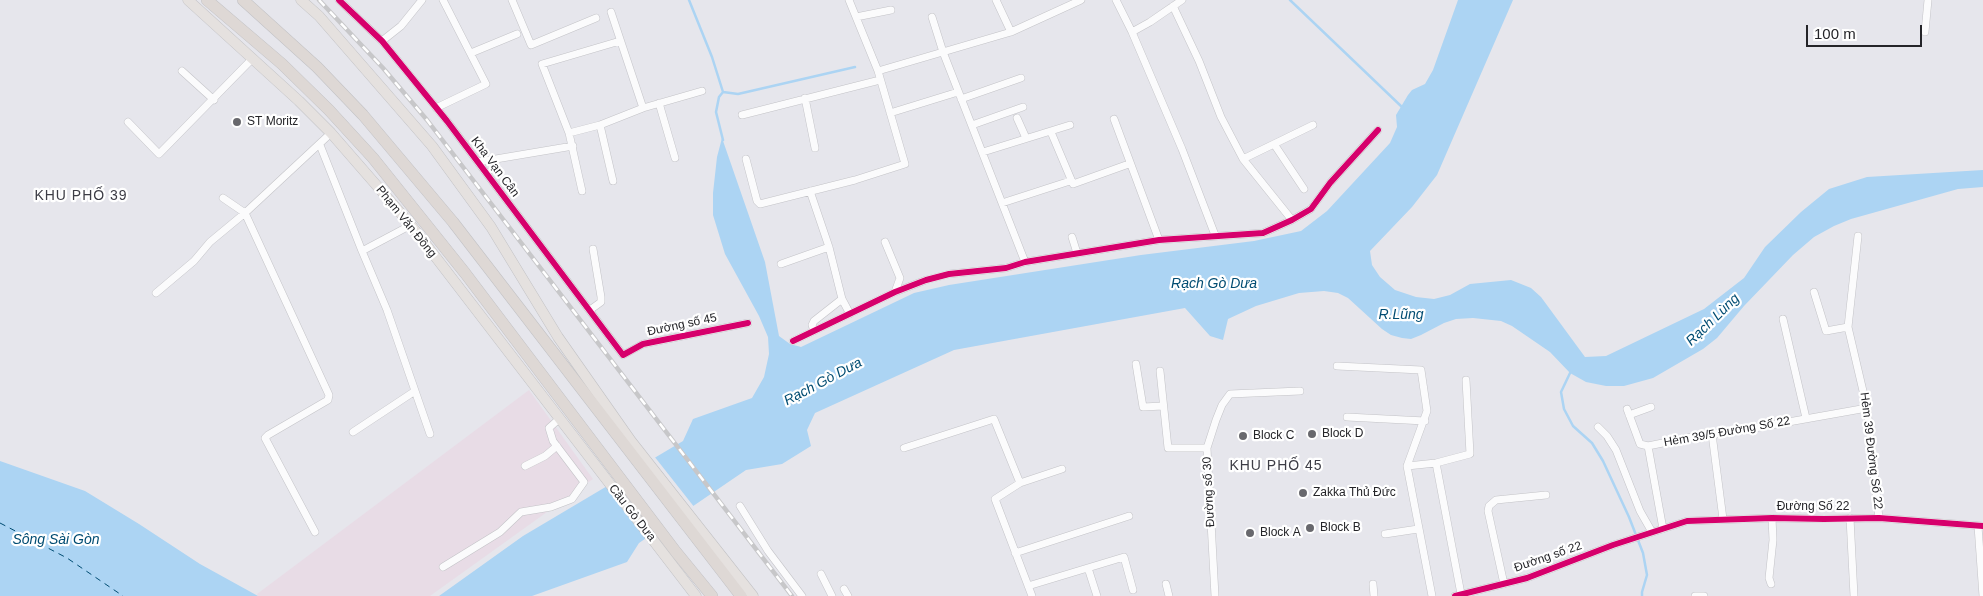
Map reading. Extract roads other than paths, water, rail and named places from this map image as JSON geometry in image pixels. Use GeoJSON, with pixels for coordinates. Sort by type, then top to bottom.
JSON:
{"type":"FeatureCollection","features":[{"type":"Feature","properties":{"kind":"highway","name":"Phạm Văn Đồng"},"geometry":{"type":"LineString","coordinates":[[207,0],[282,64],[329,110],[373,158],[466,273],[607,460]]}},
{"type":"Feature","properties":{"kind":"highway"},"geometry":{"type":"LineString","coordinates":[[243,0],[317,67],[368,122],[492,271],[611,428],[628,444],[699,534],[741,596]]}},
{"type":"Feature","properties":{"kind":"highway","name":"Cầu Gò Dưa"},"geometry":{"type":"LineString","coordinates":[[607,460],[672,555]]}},
{"type":"Feature","properties":{"kind":"highway"},"geometry":{"type":"LineString","coordinates":[[672,555],[712,596]]}},
{"type":"Feature","properties":{"kind":"main road","name":"Phạm Văn Đồng"},"geometry":{"type":"LineString","coordinates":[[188,0],[253,58],[331,133],[410,226],[597,467]]}},
{"type":"Feature","properties":{"kind":"main road"},"geometry":{"type":"LineString","coordinates":[[301,0],[319,16],[432,146],[491,227],[558,337],[593,387],[628,444]]}},
{"type":"Feature","properties":{"kind":"main road"},"geometry":{"type":"LineString","coordinates":[[593,387],[611,428]]}},
{"type":"Feature","properties":{"kind":"main road","name":"Cầu Gò Dưa"},"geometry":{"type":"LineString","coordinates":[[597,467],[672,555]]}},
{"type":"Feature","properties":{"kind":"main road"},"geometry":{"type":"LineString","coordinates":[[699,534],[753,596]]}},
{"type":"Feature","properties":{"kind":"main road"},"geometry":{"type":"LineString","coordinates":[[672,555],[696,596]]}},
{"type":"Feature","properties":{"kind":"street","name":"Kha Vạn Cân"},"geometry":{"type":"LineString","coordinates":[[339,0],[382,41],[436,108],[623,355]]}},
{"type":"Feature","properties":{"kind":"street"},"geometry":{"type":"LineString","coordinates":[[382,41],[392,34],[422,0]]}},
{"type":"Feature","properties":{"kind":"street"},"geometry":{"type":"LineString","coordinates":[[436,108],[486,84],[443,0]]}},
{"type":"Feature","properties":{"kind":"street"},"geometry":{"type":"LineString","coordinates":[[746,159],[757,202],[760,204],[854,180],[906,164],[878,71],[849,0]]}},
{"type":"Feature","properties":{"kind":"street"},"geometry":{"type":"LineString","coordinates":[[996,0],[1011,32]]}},
{"type":"Feature","properties":{"kind":"street"},"geometry":{"type":"LineString","coordinates":[[878,71],[1011,32],[1081,0]]}},
{"type":"Feature","properties":{"kind":"street"},"geometry":{"type":"LineString","coordinates":[[1116,0],[1132,32],[1182,149],[1215,235]]}},
{"type":"Feature","properties":{"kind":"street"},"geometry":{"type":"LineString","coordinates":[[1132,32],[1182,0]]}},
{"type":"Feature","properties":{"kind":"street"},"geometry":{"type":"LineString","coordinates":[[1925,32],[1928,0]]}},
{"type":"Feature","properties":{"kind":"street"},"geometry":{"type":"LineString","coordinates":[[515,1],[532,45],[596,18]]}},
{"type":"Feature","properties":{"kind":"street"},"geometry":{"type":"LineString","coordinates":[[1173,6],[1199,61],[1221,116],[1243,159],[1292,220]]}},
{"type":"Feature","properties":{"kind":"street"},"geometry":{"type":"LineString","coordinates":[[856,17],[891,10]]}},
{"type":"Feature","properties":{"kind":"street"},"geometry":{"type":"LineString","coordinates":[[611,12],[644,108]]}},
{"type":"Feature","properties":{"kind":"street"},"geometry":{"type":"LineString","coordinates":[[932,17],[943,52],[1025,262]]}},
{"type":"Feature","properties":{"kind":"street"},"geometry":{"type":"LineString","coordinates":[[471,53],[517,34]]}},
{"type":"Feature","properties":{"kind":"street"},"geometry":{"type":"LineString","coordinates":[[582,191],[569,133],[542,64],[620,41]]}},
{"type":"Feature","properties":{"kind":"street"},"geometry":{"type":"LineString","coordinates":[[128,122],[159,154],[214,100],[253,58]]}},
{"type":"Feature","properties":{"kind":"street"},"geometry":{"type":"LineString","coordinates":[[182,71],[214,100]]}},
{"type":"Feature","properties":{"kind":"street"},"geometry":{"type":"LineString","coordinates":[[890,113],[960,96],[1021,78]]}},
{"type":"Feature","properties":{"kind":"street"},"geometry":{"type":"LineString","coordinates":[[742,115],[880,80]]}},
{"type":"Feature","properties":{"kind":"street"},"geometry":{"type":"LineString","coordinates":[[569,133],[600,125],[644,108],[702,91]]}},
{"type":"Feature","properties":{"kind":"street"},"geometry":{"type":"LineString","coordinates":[[805,98],[815,148]]}},
{"type":"Feature","properties":{"kind":"street"},"geometry":{"type":"LineString","coordinates":[[659,104],[675,158]]}},
{"type":"Feature","properties":{"kind":"street"},"geometry":{"type":"LineString","coordinates":[[972,125],[1023,107]]}},
{"type":"Feature","properties":{"kind":"street"},"geometry":{"type":"LineString","coordinates":[[1017,118],[1026,138]]}},
{"type":"Feature","properties":{"kind":"street"},"geometry":{"type":"LineString","coordinates":[[1114,119],[1159,240]]}},
{"type":"Feature","properties":{"kind":"street"},"geometry":{"type":"LineString","coordinates":[[600,125],[613,182]]}},
{"type":"Feature","properties":{"kind":"street"},"geometry":{"type":"LineString","coordinates":[[983,152],[1070,125]]}},
{"type":"Feature","properties":{"kind":"street"},"geometry":{"type":"LineString","coordinates":[[1243,159],[1313,125]]}},
{"type":"Feature","properties":{"kind":"street"},"geometry":{"type":"LineString","coordinates":[[793,341],[895,292],[926,280],[949,274],[1006,268],[1025,262],[1159,240],[1263,233],[1311,209],[1330,183],[1378,130]]}},
{"type":"Feature","properties":{"kind":"street"},"geometry":{"type":"LineString","coordinates":[[1051,132],[1070,181],[1074,184],[1126,165]]}},
{"type":"Feature","properties":{"kind":"street"},"geometry":{"type":"LineString","coordinates":[[156,293],[194,262],[210,242],[245,213],[331,133]]}},
{"type":"Feature","properties":{"kind":"street"},"geometry":{"type":"LineString","coordinates":[[1274,144],[1304,189]]}},
{"type":"Feature","properties":{"kind":"street"},"geometry":{"type":"LineString","coordinates":[[320,145],[387,310],[430,434]]}},
{"type":"Feature","properties":{"kind":"street"},"geometry":{"type":"LineString","coordinates":[[478,162],[573,146]]}},
{"type":"Feature","properties":{"kind":"street"},"geometry":{"type":"LineString","coordinates":[[1002,203],[1070,181]]}},
{"type":"Feature","properties":{"kind":"street"},"geometry":{"type":"LineString","coordinates":[[810,191],[829,247],[842,299],[850,314]]}},
{"type":"Feature","properties":{"kind":"street"},"geometry":{"type":"LineString","coordinates":[[223,198],[245,213],[329,395],[328,400],[265,438],[315,532]]}},
{"type":"Feature","properties":{"kind":"street"},"geometry":{"type":"LineString","coordinates":[[362,251],[410,226]]}},
{"type":"Feature","properties":{"kind":"street","name":"Hẻm 39 Đường Số 22"},"geometry":{"type":"LineString","coordinates":[[1858,236],[1848,327],[1867,408],[1879,518]]}},
{"type":"Feature","properties":{"kind":"street"},"geometry":{"type":"LineString","coordinates":[[1072,237],[1077,253]]}},
{"type":"Feature","properties":{"kind":"street"},"geometry":{"type":"LineString","coordinates":[[885,242],[900,278],[895,292]]}},
{"type":"Feature","properties":{"kind":"street"},"geometry":{"type":"LineString","coordinates":[[781,264],[829,247]]}},
{"type":"Feature","properties":{"kind":"street"},"geometry":{"type":"LineString","coordinates":[[590,310],[601,302],[602,297],[593,249]]}},
{"type":"Feature","properties":{"kind":"street"},"geometry":{"type":"LineString","coordinates":[[1814,292],[1826,330],[1848,327]]}},
{"type":"Feature","properties":{"kind":"street"},"geometry":{"type":"LineString","coordinates":[[814,330],[812,325],[814,321],[842,299]]}},
{"type":"Feature","properties":{"kind":"street","name":"Hẻm 39/5 Đường Số 22"},"geometry":{"type":"LineString","coordinates":[[1783,319],[1806,418]]}},
{"type":"Feature","properties":{"kind":"street","name":"Đường số 45"},"geometry":{"type":"LineString","coordinates":[[623,355],[643,344],[748,323]]}},
{"type":"Feature","properties":{"kind":"street"},"geometry":{"type":"LineString","coordinates":[[1136,364],[1143,408],[1164,406]]}},
{"type":"Feature","properties":{"kind":"street"},"geometry":{"type":"LineString","coordinates":[[1337,366],[1421,370],[1427,411],[1425,421],[1407,466],[1432,596]]}},
{"type":"Feature","properties":{"kind":"street"},"geometry":{"type":"LineString","coordinates":[[1160,371],[1168,448],[1206,448]]}},
{"type":"Feature","properties":{"kind":"street"},"geometry":{"type":"LineString","coordinates":[[1407,466],[1436,463],[1468,456],[1470,453],[1466,380]]}},
{"type":"Feature","properties":{"kind":"street"},"geometry":{"type":"LineString","coordinates":[[353,432],[415,391]]}},
{"type":"Feature","properties":{"kind":"street","name":"Đường số 30"},"geometry":{"type":"LineString","coordinates":[[1215,596],[1206,448],[1222,405],[1230,394],[1300,391]]}},
{"type":"Feature","properties":{"kind":"street"},"geometry":{"type":"LineString","coordinates":[[1651,407],[1628,412],[1640,444],[1648,446],[1663,529]]}},
{"type":"Feature","properties":{"kind":"street","name":"Hẻm 39/5 Đường Số 22"},"geometry":{"type":"LineString","coordinates":[[1648,446],[1867,408]]}},
{"type":"Feature","properties":{"kind":"street"},"geometry":{"type":"LineString","coordinates":[[1347,417],[1425,421]]}},
{"type":"Feature","properties":{"kind":"street"},"geometry":{"type":"LineString","coordinates":[[443,567],[500,532],[521,512],[551,507],[572,499],[584,482],[553,441],[549,428],[559,419]]}},
{"type":"Feature","properties":{"kind":"street"},"geometry":{"type":"LineString","coordinates":[[904,448],[994,419],[1020,483]]}},
{"type":"Feature","properties":{"kind":"street"},"geometry":{"type":"LineString","coordinates":[[1598,427],[1607,436],[1616,450],[1648,533]]}},
{"type":"Feature","properties":{"kind":"street"},"geometry":{"type":"LineString","coordinates":[[1712,434],[1723,519]]}},
{"type":"Feature","properties":{"kind":"street"},"geometry":{"type":"LineString","coordinates":[[525,466],[545,456],[557,446]]}},
{"type":"Feature","properties":{"kind":"street"},"geometry":{"type":"LineString","coordinates":[[1436,463],[1458,595]]}},
{"type":"Feature","properties":{"kind":"street"},"geometry":{"type":"LineString","coordinates":[[1032,596],[995,499],[1020,483],[1062,469]]}},
{"type":"Feature","properties":{"kind":"street"},"geometry":{"type":"LineString","coordinates":[[1504,584],[1488,511],[1489,506],[1496,500],[1546,495]]}},
{"type":"Feature","properties":{"kind":"street"},"geometry":{"type":"LineString","coordinates":[[740,506],[768,551],[802,596]]}},
{"type":"Feature","properties":{"kind":"street"},"geometry":{"type":"LineString","coordinates":[[1015,553],[1129,516]]}},
{"type":"Feature","properties":{"kind":"street"},"geometry":{"type":"LineString","coordinates":[[1771,584],[1768,578],[1773,540],[1772,518]]}},
{"type":"Feature","properties":{"kind":"street"},"geometry":{"type":"LineString","coordinates":[[1850,518],[1854,596]]}},
{"type":"Feature","properties":{"kind":"street","name":"Đường Số 22"},"geometry":{"type":"LineString","coordinates":[[1648,533],[1687,521],[1723,519],[1879,518],[1980,526]]}},
{"type":"Feature","properties":{"kind":"street"},"geometry":{"type":"LineString","coordinates":[[1980,526],[1983,596]]}},
{"type":"Feature","properties":{"kind":"street"},"geometry":{"type":"LineString","coordinates":[[1385,534],[1418,529]]}},
{"type":"Feature","properties":{"kind":"street","name":"Đường số 22"},"geometry":{"type":"LineString","coordinates":[[1458,595],[1561,567],[1648,533]]}},
{"type":"Feature","properties":{"kind":"street"},"geometry":{"type":"LineString","coordinates":[[1028,586],[1124,557],[1133,590]]}},
{"type":"Feature","properties":{"kind":"street"},"geometry":{"type":"LineString","coordinates":[[1088,568],[1098,596]]}},
{"type":"Feature","properties":{"kind":"street"},"geometry":{"type":"LineString","coordinates":[[822,574],[832,596]]}},
{"type":"Feature","properties":{"kind":"street"},"geometry":{"type":"LineString","coordinates":[[1166,584],[1169,596]]}},
{"type":"Feature","properties":{"kind":"street"},"geometry":{"type":"LineString","coordinates":[[1373,584],[1374,596]]}},
{"type":"Feature","properties":{"kind":"street"},"geometry":{"type":"LineString","coordinates":[[844,589],[848,596]]}},
{"type":"Feature","properties":{"kind":"street"},"geometry":{"type":"LineString","coordinates":[[1695,596],[1704,596]]}},
{"type":"Feature","properties":{"kind":"water","name":"Rạch Gò Dưa"},"geometry":{"type":"Polygon","coordinates":[[[1458,0],[1513,0],[1437,175],[1412,207],[1370,251],[1372,265],[1380,277],[1395,290],[1416,297],[1434,299],[1450,295],[1470,284],[1511,280],[1531,288],[1541,297],[1585,357],[1606,356],[1704,309],[1744,278],[1765,247],[1801,212],[1829,189],[1867,177],[1983,170],[1983,187],[1958,189],[1851,219],[1814,237],[1793,255],[1744,306],[1717,338],[1703,349],[1653,378],[1624,386],[1606,386],[1586,382],[1570,373],[1550,352],[1512,326],[1501,321],[1473,318],[1456,319],[1411,339],[1402,338],[1391,335],[1382,329],[1348,298],[1338,293],[1324,291],[1299,293],[1256,306],[1228,319],[1223,340],[1210,336],[1185,308],[954,350],[815,413],[807,430],[811,446],[782,464],[746,470],[639,543],[627,562],[532,596],[439,596],[523,536],[683,441],[693,419],[752,398],[764,377],[769,354],[768,337],[759,316],[725,254],[713,215],[713,193],[717,157],[722,138],[765,262],[779,336],[790,344],[801,347],[914,293],[949,285],[1141,255],[1254,241],[1301,231],[1327,211],[1390,143],[1397,127],[1396,115],[1412,90],[1425,84],[1433,70],[1458,0]]]}},
{"type":"Feature","properties":{"kind":"water","name":"Sông Sài Gòn"},"geometry":{"type":"Polygon","coordinates":[[[0,461],[85,491],[200,564],[258,596],[0,596],[0,461]]]}},
{"type":"Feature","properties":{"kind":"waterway"},"geometry":{"type":"LineString","coordinates":[[689,0],[712,57],[723,92],[719,97],[716,112],[723,140]]}},
{"type":"Feature","properties":{"kind":"waterway"},"geometry":{"type":"LineString","coordinates":[[1290,0],[1402,107]]}},
{"type":"Feature","properties":{"kind":"waterway"},"geometry":{"type":"LineString","coordinates":[[723,92],[738,94],[855,67]]}},
{"type":"Feature","properties":{"kind":"waterway"},"geometry":{"type":"LineString","coordinates":[[1571,371],[1561,392],[1564,409],[1573,426],[1592,443],[1603,461],[1629,517],[1643,553],[1647,575],[1642,596]]}},
{"type":"Feature","properties":{"kind":"railway"},"geometry":{"type":"LineString","coordinates":[[319,0],[383,68],[427,120],[792,596]]}},
{"type":"Feature","properties":{"kind":"place","name":"ST Moritz"},"geometry":{"type":"Point","coordinates":[237,122]}},
{"type":"Feature","properties":{"kind":"place","name":"Block D"},"geometry":{"type":"Point","coordinates":[1312,434]}},
{"type":"Feature","properties":{"kind":"place","name":"Block C"},"geometry":{"type":"Point","coordinates":[1243,436]}},
{"type":"Feature","properties":{"kind":"place","name":"Zakka Thủ Đức"},"geometry":{"type":"Point","coordinates":[1303,493]}},
{"type":"Feature","properties":{"kind":"place","name":"Block B"},"geometry":{"type":"Point","coordinates":[1310,528]}},
{"type":"Feature","properties":{"kind":"place","name":"Block A"},"geometry":{"type":"Point","coordinates":[1250,533]}},
{"type":"Feature","properties":{"kind":"district","name":"KHU PHỐ 39"},"geometry":{"type":"Point","coordinates":[81,196]}},
{"type":"Feature","properties":{"kind":"district","name":"KHU PHỐ 45"},"geometry":{"type":"Point","coordinates":[1276,466]}},
{"type":"Feature","properties":{"kind":"water label","name":"R.Lũng"},"geometry":{"type":"Point","coordinates":[1401,315]}},
{"type":"Feature","properties":{"kind":"water label","name":"Rạch Lùng"},"geometry":{"type":"Point","coordinates":[1713,320]}}]}
